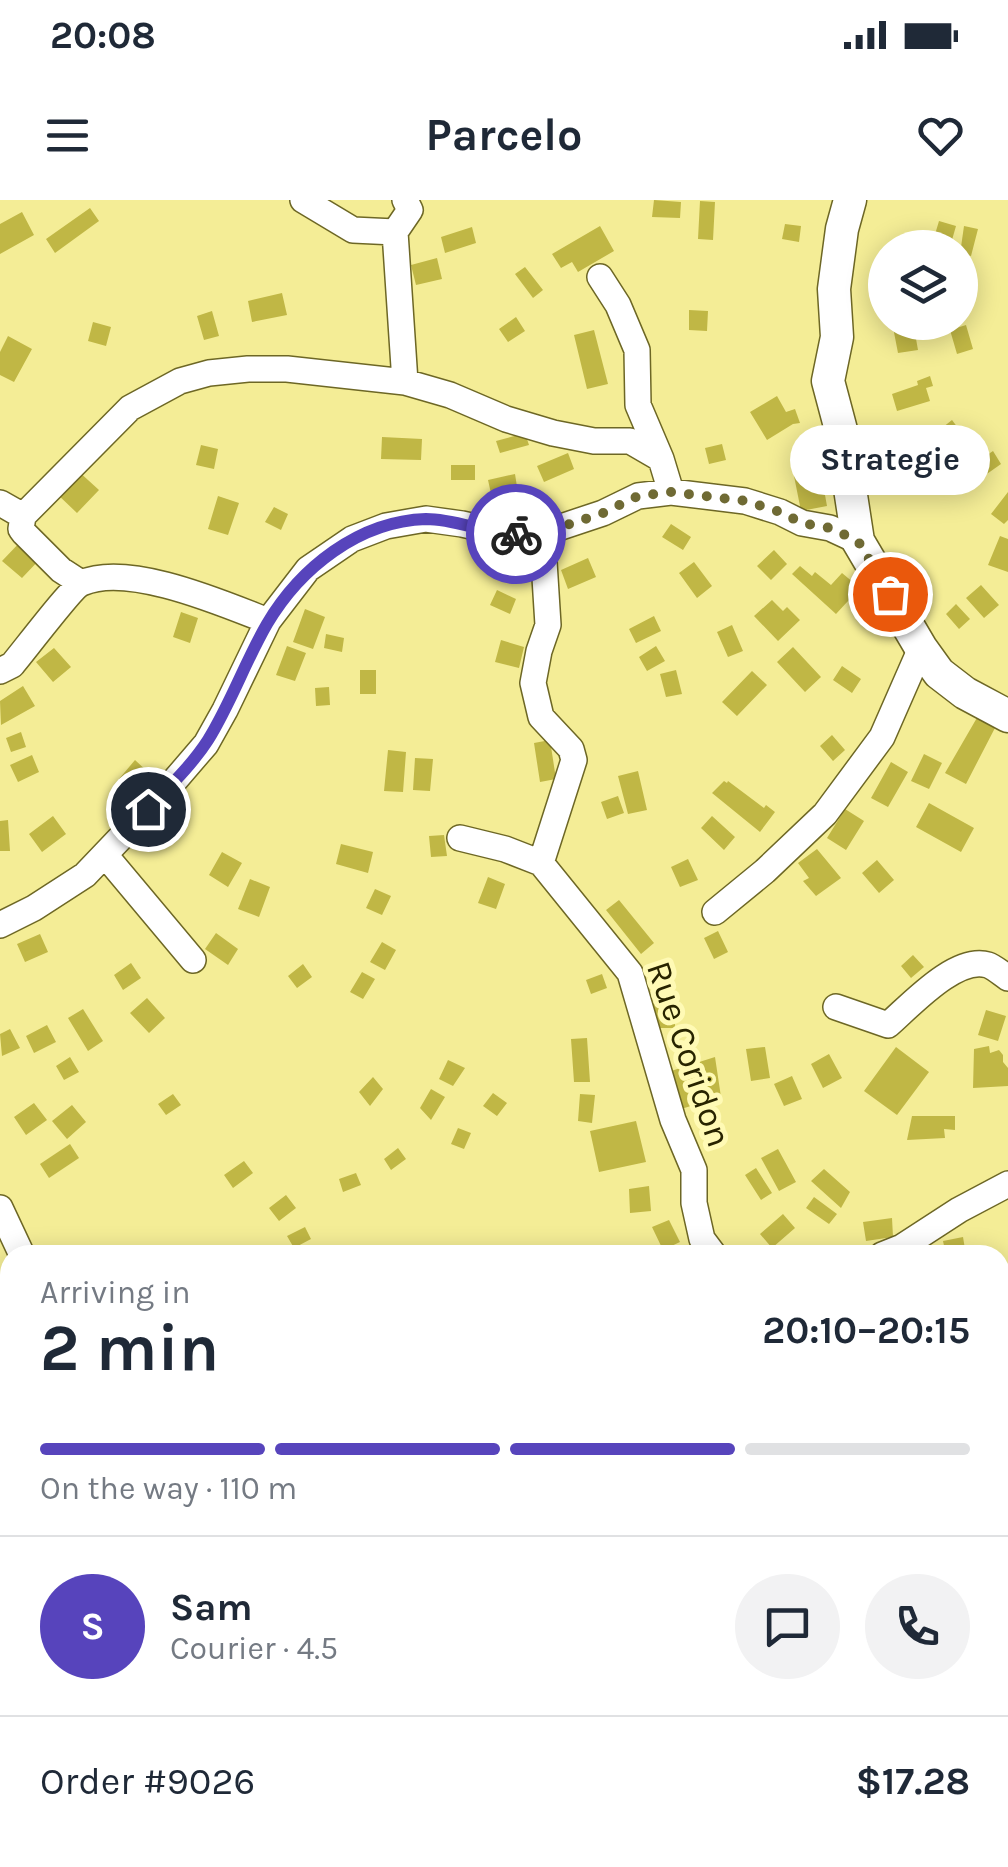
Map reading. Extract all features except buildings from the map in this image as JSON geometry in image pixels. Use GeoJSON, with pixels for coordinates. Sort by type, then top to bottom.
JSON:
{"type":"FeatureCollection","features":[{"type":"Feature","properties":{"kind":"street"},"geometry":{"type":"LineString","coordinates":[[303,200],[354,230],[395,232]]}},
{"type":"Feature","properties":{"kind":"street"},"geometry":{"type":"LineString","coordinates":[[405,382],[395,232],[410,210],[406,200]]}},
{"type":"Feature","properties":{"kind":"street"},"geometry":{"type":"LineString","coordinates":[[850,200],[834,289],[837,337],[828,381],[841,430],[858,541],[939,674],[1008,716]]}},
{"type":"Feature","properties":{"kind":"street"},"geometry":{"type":"LineString","coordinates":[[600,277],[637,350],[638,405],[671,492]]}},
{"type":"Feature","properties":{"kind":"street"},"geometry":{"type":"LineString","coordinates":[[81,583],[60,570],[21,530],[23,516],[130,408],[180,381],[209,373],[268,369],[405,382],[553,433],[594,441],[630,441],[660,459]]}},
{"type":"Feature","properties":{"kind":"street"},"geometry":{"type":"LineString","coordinates":[[0,925],[84,875],[169,787],[206,744],[268,622],[308,570],[352,539],[386,526],[426,519],[512,535],[561,527],[638,496],[671,492],[746,501],[858,541]]}},
{"type":"Feature","properties":{"kind":"street"},"geometry":{"type":"LineString","coordinates":[[0,503],[23,516]]}},
{"type":"Feature","properties":{"kind":"street"},"geometry":{"type":"LineString","coordinates":[[460,838],[541,862],[574,760],[571,749],[540,717],[533,682],[548,625],[542,530]]}},
{"type":"Feature","properties":{"kind":"street"},"geometry":{"type":"LineString","coordinates":[[0,671],[12,665],[81,583],[118,576],[190,590],[268,622]]}},
{"type":"Feature","properties":{"kind":"street"},"geometry":{"type":"LineString","coordinates":[[715,912],[826,814],[882,737],[921,648]]}},
{"type":"Feature","properties":{"kind":"street"},"geometry":{"type":"LineString","coordinates":[[105,855],[193,960]]}},
{"type":"Feature","properties":{"kind":"street","name":"Rue Coridon"},"geometry":{"type":"LineString","coordinates":[[541,862],[630,973],[673,1120],[694,1170],[694,1203],[707,1245]]}},
{"type":"Feature","properties":{"kind":"street"},"geometry":{"type":"LineString","coordinates":[[836,1007],[888,1025],[937,982],[963,966],[986,964],[1008,978]]}},
{"type":"Feature","properties":{"kind":"street"},"geometry":{"type":"LineString","coordinates":[[904,1245],[1008,1184]]}},
{"type":"Feature","properties":{"kind":"street"},"geometry":{"type":"LineString","coordinates":[[0,1208],[17,1245]]}},
{"type":"Feature","properties":{"kind":"way so far"},"geometry":{"type":"LineString","coordinates":[[516,534],[561,527],[638,496],[671,492],[746,501],[858,541],[890,594]]}},
{"type":"Feature","properties":{"kind":"place","name":"Strategie"},"geometry":{"type":"Point","coordinates":[890,594]}},
{"type":"Feature","properties":{"kind":"route"},"geometry":{"type":"LineString","coordinates":[[148,809],[206,744],[268,622],[308,570],[352,539],[386,526],[426,519],[516,534]]}}]}
